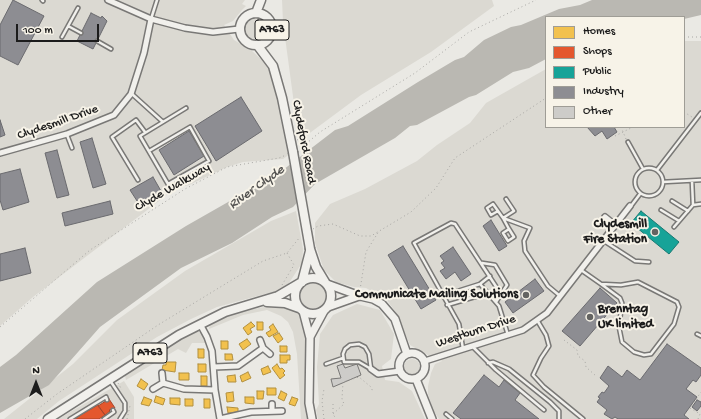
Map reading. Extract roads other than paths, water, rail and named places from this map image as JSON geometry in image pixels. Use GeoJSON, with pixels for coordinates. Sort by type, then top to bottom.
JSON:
{"type":"FeatureCollection","features":[{"type":"Feature","properties":{"kind":"main road","name":"A763"},"geometry":{"type":"LineString","coordinates":[[256,13],[261,0]]}},
{"type":"Feature","properties":{"kind":"main road","name":"A763"},"geometry":{"type":"LineString","coordinates":[[239,29],[243,19],[251,13],[262,14],[270,21],[272,32],[267,41],[258,46]]}},
{"type":"Feature","properties":{"kind":"main road","name":"Clydeford Road"},"geometry":{"type":"LineString","coordinates":[[239,29],[243,39],[252,45],[258,46],[273,66],[282,98],[293,152],[310,249],[316,267],[326,283]]}},
{"type":"Feature","properties":{"kind":"main road","name":"Clydeford Road"},"geometry":{"type":"LineString","coordinates":[[301,283],[310,249]]}},
{"type":"Feature","properties":{"kind":"main road"},"geometry":{"type":"LineString","coordinates":[[310,278],[316,278],[326,283],[332,295],[326,309],[312,315],[301,310],[295,300],[294,294],[301,283],[310,278]]}},
{"type":"Feature","properties":{"kind":"main road","name":"A763"},"geometry":{"type":"LineString","coordinates":[[48,419],[179,335],[225,312],[260,303],[278,296],[301,283]]}},
{"type":"Feature","properties":{"kind":"main road","name":"A763"},"geometry":{"type":"LineString","coordinates":[[260,303],[284,303],[301,310]]}},
{"type":"Feature","properties":{"kind":"street"},"geometry":{"type":"LineString","coordinates":[[108,0],[151,19],[185,28],[213,32],[239,29]]}},
{"type":"Feature","properties":{"kind":"street","name":"Clydesmill Drive"},"geometry":{"type":"LineString","coordinates":[[0,153],[67,134],[114,115],[131,94],[142,59],[151,19]]}},
{"type":"Feature","properties":{"kind":"street","name":"Westburn Drive"},"geometry":{"type":"LineString","coordinates":[[425,361],[523,330],[547,313],[630,206]]}},
{"type":"Feature","properties":{"kind":"street"},"geometry":{"type":"LineString","coordinates":[[605,217],[615,225]]}},
{"type":"Feature","properties":{"kind":"street"},"geometry":{"type":"LineString","coordinates":[[326,283],[360,296],[373,299],[391,312],[408,354]]}},
{"type":"Feature","properties":{"kind":"street"},"geometry":{"type":"LineString","coordinates":[[310,338],[326,309],[360,296]]}},
{"type":"Feature","properties":{"kind":"street"},"geometry":{"type":"LineString","coordinates":[[301,310],[310,338],[309,403],[312,419]]}},
{"type":"Feature","properties":{"kind":"street"},"geometry":{"type":"LineString","coordinates":[[200,324],[212,351],[215,390],[220,419],[251,412],[282,411]]}},
{"type":"Feature","properties":{"kind":"street"},"geometry":{"type":"LineString","coordinates":[[260,340],[263,348],[270,354]]}},
{"type":"Feature","properties":{"kind":"street"},"geometry":{"type":"LineString","coordinates":[[214,367],[238,366],[263,348]]}},
{"type":"Feature","properties":{"kind":"street"},"geometry":{"type":"LineString","coordinates":[[408,354],[416,354],[425,361],[425,370],[423,374],[416,379],[408,379],[400,372],[399,363],[408,354]]}},
{"type":"Feature","properties":{"kind":"street"},"geometry":{"type":"LineString","coordinates":[[371,369],[378,374],[400,372]]}},
{"type":"Feature","properties":{"kind":"street"},"geometry":{"type":"LineString","coordinates":[[162,373],[164,383]]}},
{"type":"Feature","properties":{"kind":"street"},"geometry":{"type":"LineString","coordinates":[[416,379],[432,419]]}},
{"type":"Feature","properties":{"kind":"street"},"geometry":{"type":"LineString","coordinates":[[153,389],[164,383],[184,389],[215,390]]}},
{"type":"Feature","properties":{"kind":"street"},"geometry":{"type":"LineString","coordinates":[[272,404],[272,412]]}},
{"type":"Feature","properties":{"kind":"lane"},"geometry":{"type":"LineString","coordinates":[[151,19],[157,0]]}},
{"type":"Feature","properties":{"kind":"lane"},"geometry":{"type":"LineString","coordinates":[[62,37],[78,8]]}},
{"type":"Feature","properties":{"kind":"lane"},"geometry":{"type":"LineString","coordinates":[[68,26],[81,33]]}},
{"type":"Feature","properties":{"kind":"lane"},"geometry":{"type":"LineString","coordinates":[[97,41],[111,48]]}},
{"type":"Feature","properties":{"kind":"lane"},"geometry":{"type":"LineString","coordinates":[[131,94],[163,122]]}},
{"type":"Feature","properties":{"kind":"lane"},"geometry":{"type":"LineString","coordinates":[[149,151],[190,127],[209,161],[168,184],[140,136],[186,108]]}},
{"type":"Feature","properties":{"kind":"lane"},"geometry":{"type":"LineString","coordinates":[[657,170],[701,113]]}},
{"type":"Feature","properties":{"kind":"lane"},"geometry":{"type":"LineString","coordinates":[[138,180],[112,138],[136,120],[145,132]]}},
{"type":"Feature","properties":{"kind":"lane"},"geometry":{"type":"LineString","coordinates":[[67,134],[72,148]]}},
{"type":"Feature","properties":{"kind":"lane"},"geometry":{"type":"LineString","coordinates":[[628,142],[643,169]]}},
{"type":"Feature","properties":{"kind":"lane"},"geometry":{"type":"LineString","coordinates":[[647,168],[657,170],[663,177],[664,182],[661,191],[653,196],[644,196],[640,194],[635,186],[635,181],[639,172],[643,169],[647,168]]}},
{"type":"Feature","properties":{"kind":"lane"},"geometry":{"type":"LineString","coordinates":[[664,182],[701,180]]}},
{"type":"Feature","properties":{"kind":"lane"},"geometry":{"type":"LineString","coordinates":[[674,228],[693,205],[692,181]]}},
{"type":"Feature","properties":{"kind":"lane","name":"Westburn Drive"},"geometry":{"type":"LineString","coordinates":[[630,206],[640,194]]}},
{"type":"Feature","properties":{"kind":"lane"},"geometry":{"type":"LineString","coordinates":[[502,218],[514,211],[506,199]]}},
{"type":"Feature","properties":{"kind":"lane"},"geometry":{"type":"LineString","coordinates":[[672,201],[688,211]]}},
{"type":"Feature","properties":{"kind":"lane"},"geometry":{"type":"LineString","coordinates":[[498,211],[491,215],[487,208],[493,204],[498,211],[514,237],[508,241],[503,233],[509,229]]}},
{"type":"Feature","properties":{"kind":"lane"},"geometry":{"type":"LineString","coordinates":[[693,205],[701,204]]}},
{"type":"Feature","properties":{"kind":"lane"},"geometry":{"type":"LineString","coordinates":[[661,210],[679,221]]}},
{"type":"Feature","properties":{"kind":"lane"},"geometry":{"type":"LineString","coordinates":[[502,218],[530,228],[524,241],[525,251],[548,286],[560,297]]}},
{"type":"Feature","properties":{"kind":"lane"},"geometry":{"type":"LineString","coordinates":[[463,349],[459,324],[414,244],[450,223],[455,224],[501,294]]}},
{"type":"Feature","properties":{"kind":"lane"},"geometry":{"type":"LineString","coordinates":[[603,241],[635,261],[649,262]]}},
{"type":"Feature","properties":{"kind":"lane"},"geometry":{"type":"LineString","coordinates":[[482,263],[495,265],[507,285],[496,302]]}},
{"type":"Feature","properties":{"kind":"lane"},"geometry":{"type":"LineString","coordinates":[[581,270],[620,298],[622,303],[620,327],[622,342],[634,352],[644,355],[651,354],[674,324],[678,307],[677,302],[638,282],[626,285],[602,284]]}},
{"type":"Feature","properties":{"kind":"lane"},"geometry":{"type":"LineString","coordinates":[[442,296],[480,284],[490,276]]}},
{"type":"Feature","properties":{"kind":"lane"},"geometry":{"type":"LineString","coordinates":[[480,284],[499,306],[508,335]]}},
{"type":"Feature","properties":{"kind":"lane"},"geometry":{"type":"LineString","coordinates":[[447,305],[488,293]]}},
{"type":"Feature","properties":{"kind":"lane"},"geometry":{"type":"LineString","coordinates":[[537,320],[546,335],[549,346],[540,358],[533,375],[558,399],[583,419]]}},
{"type":"Feature","properties":{"kind":"lane"},"geometry":{"type":"LineString","coordinates":[[697,334],[701,336]]}},
{"type":"Feature","properties":{"kind":"lane"},"geometry":{"type":"LineString","coordinates":[[359,344],[365,347],[369,354],[371,369],[359,362],[344,362],[343,358],[345,349],[350,345],[359,344]]}},
{"type":"Feature","properties":{"kind":"lane"},"geometry":{"type":"LineString","coordinates":[[472,346],[488,363],[544,410]]}},
{"type":"Feature","properties":{"kind":"lane"},"geometry":{"type":"LineString","coordinates":[[326,364],[343,358]]}},
{"type":"Feature","properties":{"kind":"lane"},"geometry":{"type":"LineString","coordinates":[[488,363],[493,362],[509,369],[550,402],[559,411],[559,419]]}},
{"type":"Feature","properties":{"kind":"lane"},"geometry":{"type":"LineString","coordinates":[[110,380],[125,403],[125,411],[120,419]]}},
{"type":"Feature","properties":{"kind":"lane"},"geometry":{"type":"LineString","coordinates":[[70,419],[106,397],[107,400]]}},
{"type":"Feature","properties":{"kind":"lane"},"geometry":{"type":"LineString","coordinates":[[104,418],[114,412],[113,410]]}},
{"type":"Feature","properties":{"kind":"lane"},"geometry":{"type":"LineString","coordinates":[[446,414],[452,419]]}},
{"type":"Feature","properties":{"kind":"water","name":"River Clyde"},"geometry":{"type":"Polygon","coordinates":[[[592,0],[701,0],[701,15],[685,19],[685,16],[545,16],[545,60],[529,68],[513,72],[476,95],[469,97],[417,125],[410,126],[395,138],[315,184],[293,207],[272,217],[232,243],[181,268],[100,327],[49,385],[0,413],[0,367],[16,355],[97,282],[186,226],[279,173],[335,130],[348,126],[418,82],[455,60],[464,57],[484,40],[511,27],[521,25],[559,9],[580,5],[592,0]]]}},
{"type":"Feature","properties":{"kind":"place","name":"Clydesmill Fire Station"},"geometry":{"type":"Point","coordinates":[655,232]}},
{"type":"Feature","properties":{"kind":"place","name":"Communicate Mailing Solutions"},"geometry":{"type":"Point","coordinates":[526,295]}},
{"type":"Feature","properties":{"kind":"place","name":"Brenntag UK limited"},"geometry":{"type":"Point","coordinates":[590,317]}}]}
